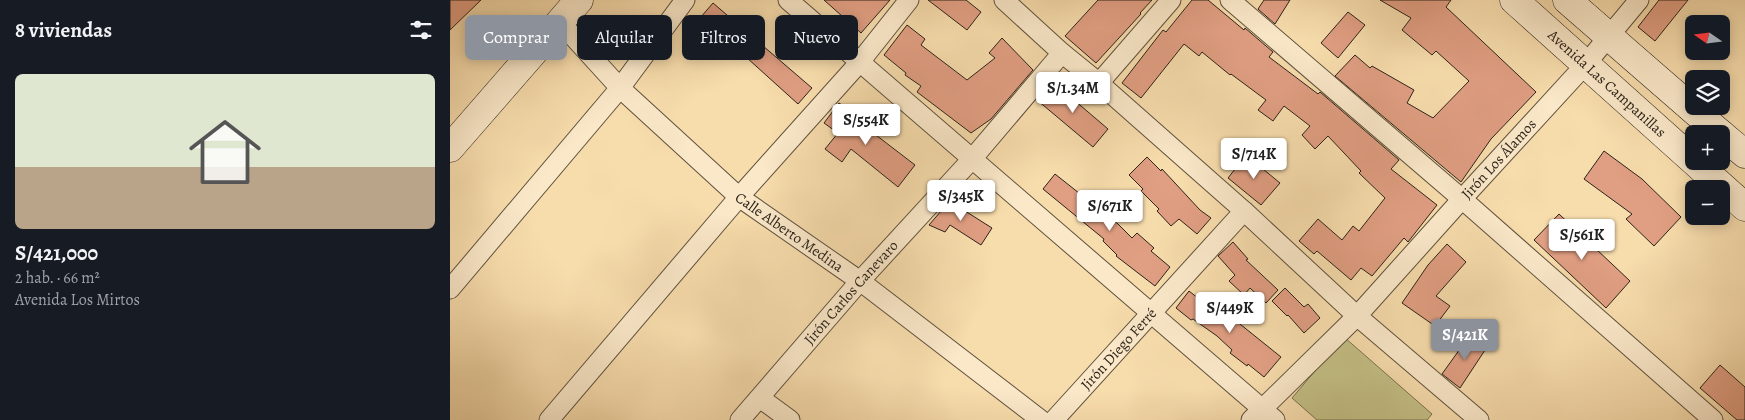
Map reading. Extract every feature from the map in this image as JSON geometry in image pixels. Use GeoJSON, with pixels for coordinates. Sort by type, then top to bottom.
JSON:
{"type":"FeatureCollection","features":[{"type":"Feature","properties":{"kind":"street"},"geometry":{"type":"LineString","coordinates":[[566,15],[579,0]]}},
{"type":"Feature","properties":{"kind":"street"},"geometry":{"type":"LineString","coordinates":[[450,290],[620,88],[685,0]]}},
{"type":"Feature","properties":{"kind":"street"},"geometry":{"type":"LineString","coordinates":[[788,0],[1151,313],[1262,416]]}},
{"type":"Feature","properties":{"kind":"street"},"geometry":{"type":"LineString","coordinates":[[549,420],[739,197],[859,63],[909,0]]}},
{"type":"Feature","properties":{"kind":"street"},"geometry":{"type":"LineString","coordinates":[[1004,0],[1062,53],[1099,83],[1244,211],[1458,413],[1478,420]]}},
{"type":"Feature","properties":{"kind":"street"},"geometry":{"type":"LineString","coordinates":[[1099,83],[1171,0]]}},
{"type":"Feature","properties":{"kind":"street"},"geometry":{"type":"LineString","coordinates":[[1230,0],[1462,199],[1713,420]]}},
{"type":"Feature","properties":{"kind":"street","name":"Avenida Las Campanillas"},"geometry":{"type":"LineString","coordinates":[[1514,0],[1745,207]]}},
{"type":"Feature","properties":{"kind":"street"},"geometry":{"type":"LineString","coordinates":[[1567,0],[1711,125]]}},
{"type":"Feature","properties":{"kind":"street","name":"Jirón Los Álamos"},"geometry":{"type":"LineString","coordinates":[[1262,416],[1357,316],[1585,65],[1639,0]]}},
{"type":"Feature","properties":{"kind":"street","name":"Calle Alberto Medina"},"geometry":{"type":"LineString","coordinates":[[567,30],[620,88],[739,197],[860,281],[1041,420]]}},
{"type":"Feature","properties":{"kind":"street","name":"Jirón Carlos Canevaro"},"geometry":{"type":"LineString","coordinates":[[740,420],[860,281],[972,159],[1062,53]]}},
{"type":"Feature","properties":{"kind":"street"},"geometry":{"type":"LineString","coordinates":[[450,148],[527,60]]}},
{"type":"Feature","properties":{"kind":"street"},"geometry":{"type":"LineString","coordinates":[[1730,142],[1745,154]]}},
{"type":"Feature","properties":{"kind":"street","name":"Jirón Diego Ferré"},"geometry":{"type":"LineString","coordinates":[[1054,420],[1244,211]]}},
{"type":"Feature","properties":{"kind":"street"},"geometry":{"type":"LineString","coordinates":[[760,398],[790,420]]}},
{"type":"Feature","properties":{"kind":"shaded area"},"geometry":{"type":"Polygon","coordinates":[[[1344,337],[1432,414],[1427,420],[1317,420],[1292,398],[1344,337]]]}},
{"type":"Feature","properties":{"kind":"building"},"geometry":{"type":"Polygon","coordinates":[[[450,0],[481,0],[465,15],[450,30],[450,0]]]}},
{"type":"Feature","properties":{"kind":"building"},"geometry":{"type":"Polygon","coordinates":[[[824,0],[890,0],[861,33],[858,30],[858,15],[841,15],[824,0]]]}},
{"type":"Feature","properties":{"kind":"building"},"geometry":{"type":"Polygon","coordinates":[[[928,0],[966,0],[981,12],[967,30],[928,0]]]}},
{"type":"Feature","properties":{"kind":"building"},"geometry":{"type":"Polygon","coordinates":[[[1098,0],[1152,0],[1096,63],[1065,36],[1098,0]]]}},
{"type":"Feature","properties":{"kind":"building"},"geometry":{"type":"Polygon","coordinates":[[[1192,0],[1208,0],[1244,30],[1245,28],[1273,52],[1269,57],[1318,94],[1320,92],[1399,160],[1391,169],[1437,205],[1408,242],[1404,238],[1372,276],[1361,268],[1351,280],[1317,251],[1314,254],[1299,241],[1318,219],[1342,240],[1353,226],[1359,231],[1385,198],[1359,173],[1361,171],[1328,136],[1315,149],[1302,135],[1310,126],[1284,106],[1273,121],[1258,110],[1266,100],[1230,75],[1202,52],[1199,56],[1184,44],[1141,98],[1122,83],[1163,30],[1166,32],[1192,0]]]}},
{"type":"Feature","properties":{"kind":"building"},"geometry":{"type":"Polygon","coordinates":[[[1264,0],[1290,0],[1275,24],[1258,9],[1264,0]]]}},
{"type":"Feature","properties":{"kind":"building"},"geometry":{"type":"Polygon","coordinates":[[[1380,0],[1451,0],[1446,7],[1536,92],[1491,139],[1461,182],[1335,76],[1355,55],[1370,68],[1372,66],[1414,90],[1407,103],[1433,118],[1469,81],[1436,51],[1432,55],[1402,30],[1411,18],[1380,0]]]}},
{"type":"Feature","properties":{"kind":"building"},"geometry":{"type":"Polygon","coordinates":[[[1659,0],[1688,0],[1655,41],[1638,27],[1659,0]]]}},
{"type":"Feature","properties":{"kind":"building"},"geometry":{"type":"Polygon","coordinates":[[[713,3],[727,15],[703,15],[713,3]]]}},
{"type":"Feature","properties":{"kind":"building"},"geometry":{"type":"Polygon","coordinates":[[[1348,12],[1365,25],[1338,58],[1321,43],[1348,12]]]}},
{"type":"Feature","properties":{"kind":"building"},"geometry":{"type":"Polygon","coordinates":[[[907,25],[925,39],[921,45],[967,80],[995,58],[989,53],[1002,38],[1033,70],[991,119],[971,133],[917,92],[921,86],[905,75],[906,73],[884,55],[907,25]]]}},
{"type":"Feature","properties":{"kind":"building"},"geometry":{"type":"Polygon","coordinates":[[[765,48],[775,56],[775,60],[779,60],[812,88],[798,104],[749,60],[765,60],[765,48]]]}},
{"type":"Feature","properties":{"kind":"building"},"geometry":{"type":"Polygon","coordinates":[[[1053,82],[1108,129],[1093,147],[1037,100],[1053,82]]]}},
{"type":"Feature","properties":{"kind":"building"},"geometry":{"type":"Polygon","coordinates":[[[839,103],[852,112],[851,114],[872,132],[915,165],[898,187],[851,149],[842,162],[825,149],[838,133],[824,123],[839,103]]]}},
{"type":"Feature","properties":{"kind":"building"},"geometry":{"type":"Polygon","coordinates":[[[1604,151],[1642,179],[1681,217],[1654,246],[1626,219],[1632,214],[1584,179],[1604,151]]]}},
{"type":"Feature","properties":{"kind":"building"},"geometry":{"type":"Polygon","coordinates":[[[1246,155],[1280,183],[1261,205],[1228,178],[1246,155]]]}},
{"type":"Feature","properties":{"kind":"building"},"geometry":{"type":"Polygon","coordinates":[[[1147,157],[1161,171],[1162,169],[1200,210],[1211,218],[1197,234],[1179,219],[1171,226],[1157,211],[1159,209],[1141,191],[1143,189],[1129,175],[1147,157]]]}},
{"type":"Feature","properties":{"kind":"building"},"geometry":{"type":"Polygon","coordinates":[[[1055,174],[1118,224],[1132,238],[1137,233],[1154,248],[1151,251],[1170,267],[1155,286],[1116,256],[1103,241],[1104,239],[1043,189],[1055,174]]]}},
{"type":"Feature","properties":{"kind":"building"},"geometry":{"type":"Polygon","coordinates":[[[954,196],[965,205],[962,209],[992,228],[981,245],[950,225],[945,232],[929,225],[954,196]]]}},
{"type":"Feature","properties":{"kind":"building"},"geometry":{"type":"Polygon","coordinates":[[[1559,214],[1630,281],[1606,308],[1534,240],[1559,214]]]}},
{"type":"Feature","properties":{"kind":"building"},"geometry":{"type":"Polygon","coordinates":[[[1233,242],[1248,259],[1246,260],[1278,290],[1266,303],[1250,288],[1244,295],[1229,281],[1235,275],[1218,256],[1233,242]]]}},
{"type":"Feature","properties":{"kind":"building"},"geometry":{"type":"Polygon","coordinates":[[[1447,244],[1466,262],[1436,296],[1450,306],[1435,326],[1402,303],[1428,265],[1447,244]]]}},
{"type":"Feature","properties":{"kind":"building"},"geometry":{"type":"Polygon","coordinates":[[[1285,288],[1304,307],[1308,304],[1320,318],[1304,333],[1272,301],[1285,288]]]}},
{"type":"Feature","properties":{"kind":"building"},"geometry":{"type":"Polygon","coordinates":[[[1189,291],[1208,306],[1210,303],[1230,316],[1281,357],[1264,377],[1230,353],[1232,350],[1217,336],[1176,308],[1189,291]]]}},
{"type":"Feature","properties":{"kind":"building"},"geometry":{"type":"Polygon","coordinates":[[[1470,335],[1487,347],[1460,388],[1442,374],[1470,335]]]}},
{"type":"Feature","properties":{"kind":"building"},"geometry":{"type":"Polygon","coordinates":[[[1720,365],[1745,387],[1745,420],[1737,420],[1700,388],[1720,365]]]}}]}
